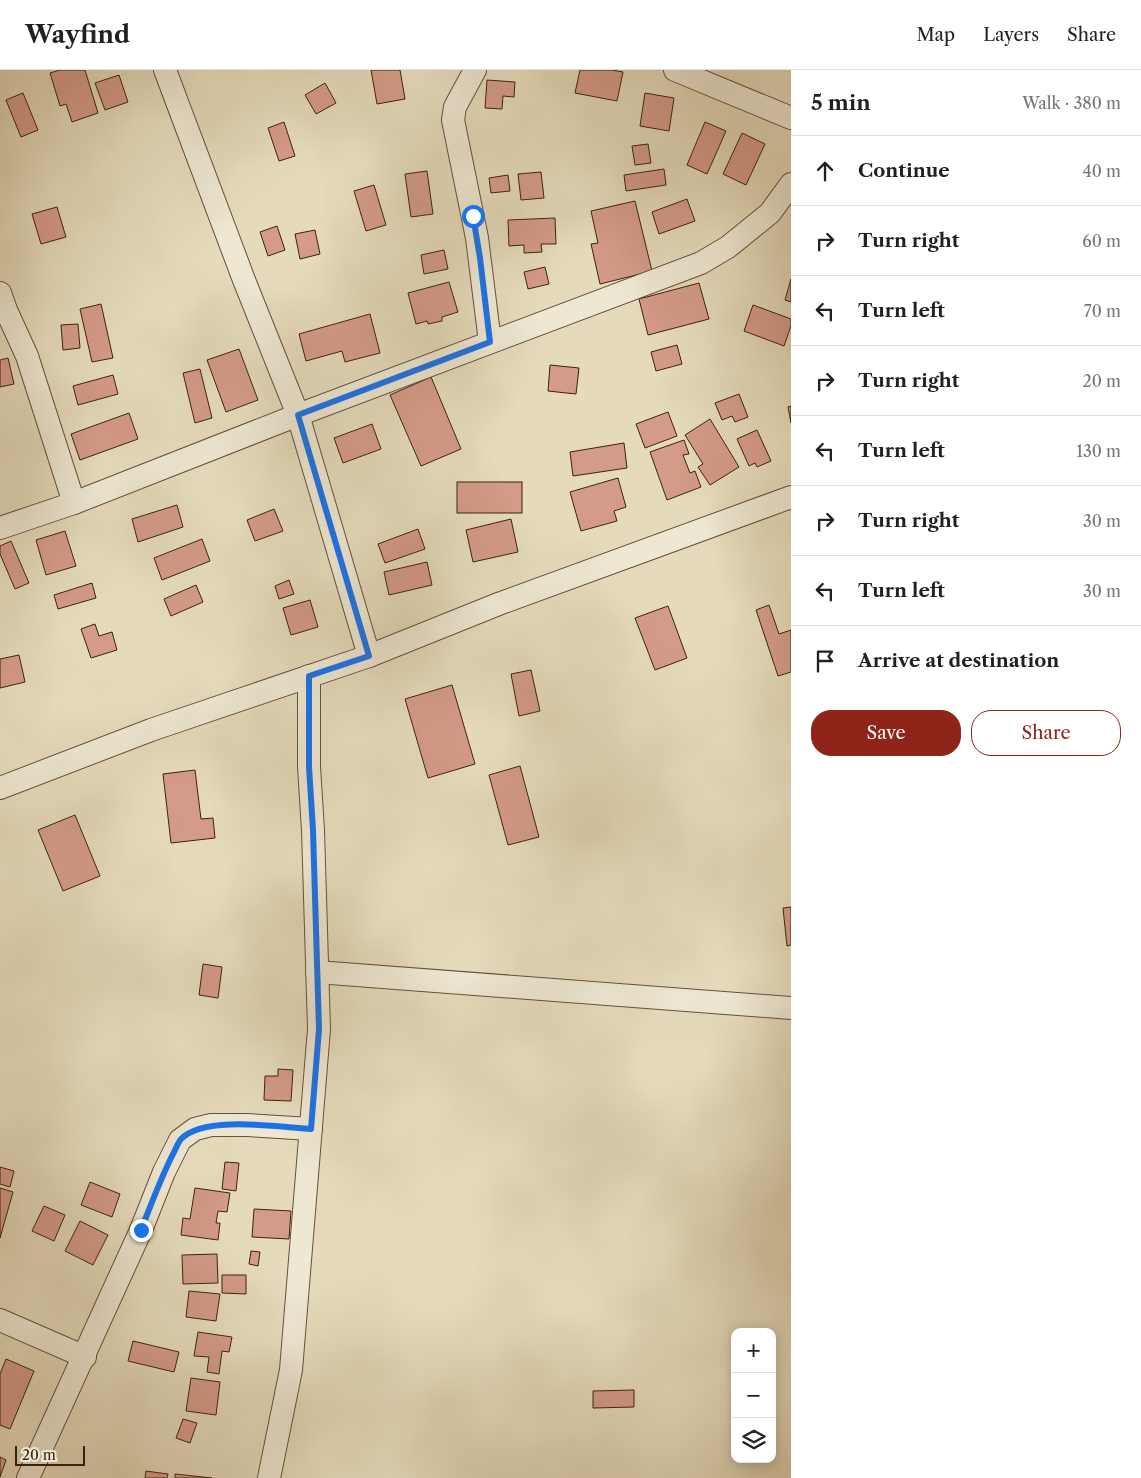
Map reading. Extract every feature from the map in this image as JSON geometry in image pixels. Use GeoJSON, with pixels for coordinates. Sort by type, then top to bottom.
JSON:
{"type":"FeatureCollection","features":[{"type":"Feature","properties":{"kind":"street"},"geometry":{"type":"LineString","coordinates":[[164,70],[298,415],[369,656]]}},
{"type":"Feature","properties":{"kind":"street"},"geometry":{"type":"LineString","coordinates":[[475,70],[456,106],[453,120],[480,258],[490,342]]}},
{"type":"Feature","properties":{"kind":"street"},"geometry":{"type":"LineString","coordinates":[[675,70],[791,118]]}},
{"type":"Feature","properties":{"kind":"street"},"geometry":{"type":"LineString","coordinates":[[0,528],[74,503],[298,415],[700,263],[728,247],[764,219],[791,184]]}},
{"type":"Feature","properties":{"kind":"street"},"geometry":{"type":"LineString","coordinates":[[2,304],[27,356],[74,503]]}},
{"type":"Feature","properties":{"kind":"street"},"geometry":{"type":"LineString","coordinates":[[0,788],[151,730],[369,656],[500,603],[791,497]]}},
{"type":"Feature","properties":{"kind":"street"},"geometry":{"type":"LineString","coordinates":[[269,1478],[291,1370],[319,1029],[313,830],[309,767],[309,676]]}},
{"type":"Feature","properties":{"kind":"street"},"geometry":{"type":"LineString","coordinates":[[317,972],[791,1008]]}},
{"type":"Feature","properties":{"kind":"street"},"geometry":{"type":"LineString","coordinates":[[28,1478],[40,1449],[85,1357],[141,1230],[164,1172],[180,1140],[195,1129],[211,1125],[311,1129]]}},
{"type":"Feature","properties":{"kind":"street"},"geometry":{"type":"LineString","coordinates":[[0,1320],[85,1357]]}},
{"type":"Feature","properties":{"kind":"building"},"geometry":{"type":"Polygon","coordinates":[[[60,70],[85,70],[98,113],[72,122],[66,104],[60,106],[50,73],[60,70]]]}},
{"type":"Feature","properties":{"kind":"building"},"geometry":{"type":"Polygon","coordinates":[[[371,70],[400,70],[405,99],[377,104],[371,70]]]}},
{"type":"Feature","properties":{"kind":"building"},"geometry":{"type":"Polygon","coordinates":[[[580,70],[623,72],[617,101],[575,93],[580,70]]]}},
{"type":"Feature","properties":{"kind":"building"},"geometry":{"type":"Polygon","coordinates":[[[119,75],[128,102],[105,110],[95,83],[119,75]]]}},
{"type":"Feature","properties":{"kind":"building"},"geometry":{"type":"Polygon","coordinates":[[[487,80],[515,82],[514,97],[503,96],[502,109],[485,108],[487,80]]]}},
{"type":"Feature","properties":{"kind":"building"},"geometry":{"type":"Polygon","coordinates":[[[325,83],[336,103],[316,114],[305,95],[325,83]]]}},
{"type":"Feature","properties":{"kind":"building"},"geometry":{"type":"Polygon","coordinates":[[[23,93],[38,130],[21,137],[6,100],[23,93]]]}},
{"type":"Feature","properties":{"kind":"building"},"geometry":{"type":"Polygon","coordinates":[[[645,93],[674,98],[669,131],[640,126],[645,93]]]}},
{"type":"Feature","properties":{"kind":"building"},"geometry":{"type":"Polygon","coordinates":[[[284,122],[295,156],[279,161],[268,128],[284,122]]]}},
{"type":"Feature","properties":{"kind":"building"},"geometry":{"type":"Polygon","coordinates":[[[705,122],[726,131],[707,174],[687,165],[705,122]]]}},
{"type":"Feature","properties":{"kind":"building"},"geometry":{"type":"Polygon","coordinates":[[[742,133],[765,144],[746,185],[723,174],[742,133]]]}},
{"type":"Feature","properties":{"kind":"building"},"geometry":{"type":"Polygon","coordinates":[[[648,144],[651,163],[635,165],[632,146],[648,144]]]}},
{"type":"Feature","properties":{"kind":"building"},"geometry":{"type":"Polygon","coordinates":[[[664,169],[666,185],[626,191],[624,175],[664,169]]]}},
{"type":"Feature","properties":{"kind":"building"},"geometry":{"type":"Polygon","coordinates":[[[427,171],[433,214],[411,217],[405,174],[427,171]]]}},
{"type":"Feature","properties":{"kind":"building"},"geometry":{"type":"Polygon","coordinates":[[[541,172],[544,198],[521,200],[518,174],[541,172]]]}},
{"type":"Feature","properties":{"kind":"building"},"geometry":{"type":"Polygon","coordinates":[[[508,175],[510,191],[491,193],[489,178],[508,175]]]}},
{"type":"Feature","properties":{"kind":"building"},"geometry":{"type":"Polygon","coordinates":[[[374,185],[386,225],[366,231],[354,191],[374,185]]]}},
{"type":"Feature","properties":{"kind":"building"},"geometry":{"type":"Polygon","coordinates":[[[687,199],[695,221],[659,234],[652,212],[687,199]]]}},
{"type":"Feature","properties":{"kind":"building"},"geometry":{"type":"Polygon","coordinates":[[[635,201],[652,271],[600,284],[591,244],[598,243],[591,211],[635,201]]]}},
{"type":"Feature","properties":{"kind":"building"},"geometry":{"type":"Polygon","coordinates":[[[57,207],[66,237],[41,244],[32,214],[57,207]]]}},
{"type":"Feature","properties":{"kind":"building"},"geometry":{"type":"Polygon","coordinates":[[[555,218],[556,244],[541,244],[542,252],[524,253],[524,245],[509,246],[508,220],[555,218]]]}},
{"type":"Feature","properties":{"kind":"building"},"geometry":{"type":"Polygon","coordinates":[[[277,226],[285,250],[268,256],[260,232],[277,226]]]}},
{"type":"Feature","properties":{"kind":"building"},"geometry":{"type":"Polygon","coordinates":[[[315,230],[320,254],[300,259],[295,234],[315,230]]]}},
{"type":"Feature","properties":{"kind":"building"},"geometry":{"type":"Polygon","coordinates":[[[444,250],[448,269],[424,274],[421,255],[444,250]]]}},
{"type":"Feature","properties":{"kind":"building"},"geometry":{"type":"Polygon","coordinates":[[[545,267],[549,284],[528,289],[524,272],[545,267]]]}},
{"type":"Feature","properties":{"kind":"building"},"geometry":{"type":"Polygon","coordinates":[[[791,279],[791,302],[785,300],[791,279]]]}},
{"type":"Feature","properties":{"kind":"building"},"geometry":{"type":"Polygon","coordinates":[[[449,282],[458,312],[442,317],[442,321],[428,324],[427,321],[416,324],[408,293],[449,282]]]}},
{"type":"Feature","properties":{"kind":"building"},"geometry":{"type":"Polygon","coordinates":[[[699,283],[709,319],[648,335],[639,299],[699,283]]]}},
{"type":"Feature","properties":{"kind":"building"},"geometry":{"type":"Polygon","coordinates":[[[101,304],[113,358],[92,362],[80,309],[101,304]]]}},
{"type":"Feature","properties":{"kind":"building"},"geometry":{"type":"Polygon","coordinates":[[[753,305],[791,319],[791,326],[784,346],[744,331],[753,305]]]}},
{"type":"Feature","properties":{"kind":"building"},"geometry":{"type":"Polygon","coordinates":[[[370,314],[380,353],[345,362],[342,351],[306,361],[299,334],[370,314]]]}},
{"type":"Feature","properties":{"kind":"building"},"geometry":{"type":"Polygon","coordinates":[[[78,324],[80,348],[63,350],[61,325],[78,324]]]}},
{"type":"Feature","properties":{"kind":"building"},"geometry":{"type":"Polygon","coordinates":[[[677,345],[682,364],[656,371],[651,352],[677,345]]]}},
{"type":"Feature","properties":{"kind":"building"},"geometry":{"type":"Polygon","coordinates":[[[239,349],[258,400],[226,412],[207,360],[239,349]]]}},
{"type":"Feature","properties":{"kind":"building"},"geometry":{"type":"Polygon","coordinates":[[[8,358],[14,384],[0,387],[0,360],[8,358]]]}},
{"type":"Feature","properties":{"kind":"building"},"geometry":{"type":"Polygon","coordinates":[[[550,365],[579,368],[576,394],[548,391],[550,365]]]}},
{"type":"Feature","properties":{"kind":"building"},"geometry":{"type":"Polygon","coordinates":[[[200,369],[212,418],[195,423],[183,373],[200,369]]]}},
{"type":"Feature","properties":{"kind":"building"},"geometry":{"type":"Polygon","coordinates":[[[113,375],[118,394],[78,405],[73,386],[113,375]]]}},
{"type":"Feature","properties":{"kind":"building"},"geometry":{"type":"Polygon","coordinates":[[[431,377],[461,449],[421,466],[390,395],[431,377]]]}},
{"type":"Feature","properties":{"kind":"building"},"geometry":{"type":"Polygon","coordinates":[[[739,394],[748,417],[735,422],[732,416],[722,420],[715,403],[739,394]]]}},
{"type":"Feature","properties":{"kind":"building"},"geometry":{"type":"Polygon","coordinates":[[[791,406],[791,423],[788,407],[791,406]]]}},
{"type":"Feature","properties":{"kind":"building"},"geometry":{"type":"Polygon","coordinates":[[[668,412],[677,436],[645,448],[636,424],[668,412]]]}},
{"type":"Feature","properties":{"kind":"building"},"geometry":{"type":"Polygon","coordinates":[[[129,413],[138,439],[80,460],[71,434],[129,413]]]}},
{"type":"Feature","properties":{"kind":"building"},"geometry":{"type":"Polygon","coordinates":[[[710,419],[739,467],[710,485],[698,467],[703,464],[685,435],[710,419]]]}},
{"type":"Feature","properties":{"kind":"building"},"geometry":{"type":"Polygon","coordinates":[[[372,424],[381,449],[343,463],[334,438],[372,424]]]}},
{"type":"Feature","properties":{"kind":"building"},"geometry":{"type":"Polygon","coordinates":[[[757,430],[771,461],[757,467],[755,463],[749,466],[737,439],[757,430]]]}},
{"type":"Feature","properties":{"kind":"building"},"geometry":{"type":"Polygon","coordinates":[[[684,440],[689,454],[683,455],[690,473],[695,471],[701,487],[667,500],[650,452],[684,440]]]}},
{"type":"Feature","properties":{"kind":"building"},"geometry":{"type":"Polygon","coordinates":[[[624,443],[627,468],[573,476],[570,452],[624,443]]]}},
{"type":"Feature","properties":{"kind":"building"},"geometry":{"type":"Polygon","coordinates":[[[618,478],[626,507],[614,511],[617,521],[581,531],[570,492],[618,478]]]}},
{"type":"Feature","properties":{"kind":"building"},"geometry":{"type":"Polygon","coordinates":[[[457,482],[522,482],[522,513],[457,513],[457,482]]]}},
{"type":"Feature","properties":{"kind":"building"},"geometry":{"type":"Polygon","coordinates":[[[177,505],[183,527],[138,542],[132,519],[177,505]]]}},
{"type":"Feature","properties":{"kind":"building"},"geometry":{"type":"Polygon","coordinates":[[[274,509],[283,531],[255,541],[247,520],[274,509]]]}},
{"type":"Feature","properties":{"kind":"building"},"geometry":{"type":"Polygon","coordinates":[[[511,519],[518,552],[473,562],[466,530],[511,519]]]}},
{"type":"Feature","properties":{"kind":"building"},"geometry":{"type":"Polygon","coordinates":[[[418,529],[425,549],[385,563],[378,544],[418,529]]]}},
{"type":"Feature","properties":{"kind":"building"},"geometry":{"type":"Polygon","coordinates":[[[65,531],[76,566],[46,575],[36,540],[65,531]]]}},
{"type":"Feature","properties":{"kind":"building"},"geometry":{"type":"Polygon","coordinates":[[[202,539],[210,561],[162,580],[154,558],[202,539]]]}},
{"type":"Feature","properties":{"kind":"building"},"geometry":{"type":"Polygon","coordinates":[[[11,541],[29,583],[15,589],[0,554],[0,546],[11,541]]]}},
{"type":"Feature","properties":{"kind":"building"},"geometry":{"type":"Polygon","coordinates":[[[427,562],[432,585],[389,595],[384,572],[427,562]]]}},
{"type":"Feature","properties":{"kind":"building"},"geometry":{"type":"Polygon","coordinates":[[[289,580],[294,594],[279,599],[275,586],[289,580]]]}},
{"type":"Feature","properties":{"kind":"building"},"geometry":{"type":"Polygon","coordinates":[[[92,583],[96,598],[58,609],[54,595],[92,583]]]}},
{"type":"Feature","properties":{"kind":"building"},"geometry":{"type":"Polygon","coordinates":[[[196,585],[203,602],[171,616],[164,599],[196,585]]]}},
{"type":"Feature","properties":{"kind":"building"},"geometry":{"type":"Polygon","coordinates":[[[310,600],[318,627],[291,635],[283,608],[310,600]]]}},
{"type":"Feature","properties":{"kind":"building"},"geometry":{"type":"Polygon","coordinates":[[[769,605],[779,634],[791,630],[791,672],[778,676],[756,610],[769,605]]]}},
{"type":"Feature","properties":{"kind":"building"},"geometry":{"type":"Polygon","coordinates":[[[668,606],[687,658],[655,670],[635,618],[668,606]]]}},
{"type":"Feature","properties":{"kind":"building"},"geometry":{"type":"Polygon","coordinates":[[[95,624],[99,636],[112,632],[117,650],[91,658],[81,629],[95,624]]]}},
{"type":"Feature","properties":{"kind":"building"},"geometry":{"type":"Polygon","coordinates":[[[19,655],[25,682],[0,688],[0,659],[19,655]]]}},
{"type":"Feature","properties":{"kind":"building"},"geometry":{"type":"Polygon","coordinates":[[[531,670],[540,711],[519,716],[511,674],[531,670]]]}},
{"type":"Feature","properties":{"kind":"building"},"geometry":{"type":"Polygon","coordinates":[[[452,685],[475,764],[428,778],[405,699],[452,685]]]}},
{"type":"Feature","properties":{"kind":"building"},"geometry":{"type":"Polygon","coordinates":[[[520,766],[539,837],[508,845],[489,775],[520,766]]]}},
{"type":"Feature","properties":{"kind":"building"},"geometry":{"type":"Polygon","coordinates":[[[195,770],[201,819],[213,818],[215,838],[171,843],[163,774],[195,770]]]}},
{"type":"Feature","properties":{"kind":"building"},"geometry":{"type":"Polygon","coordinates":[[[75,815],[100,876],[63,891],[38,830],[75,815]]]}},
{"type":"Feature","properties":{"kind":"building"},"geometry":{"type":"Polygon","coordinates":[[[791,907],[791,945],[787,946],[783,908],[791,907]]]}},
{"type":"Feature","properties":{"kind":"building"},"geometry":{"type":"Polygon","coordinates":[[[203,964],[222,967],[218,998],[199,995],[203,964]]]}},
{"type":"Feature","properties":{"kind":"building"},"geometry":{"type":"Polygon","coordinates":[[[278,1069],[293,1070],[291,1101],[264,1100],[265,1076],[278,1076],[278,1069]]]}},
{"type":"Feature","properties":{"kind":"building"},"geometry":{"type":"Polygon","coordinates":[[[225,1162],[239,1163],[236,1191],[222,1189],[225,1162]]]}},
{"type":"Feature","properties":{"kind":"building"},"geometry":{"type":"Polygon","coordinates":[[[0,1167],[14,1171],[10,1187],[0,1184],[0,1167]]]}},
{"type":"Feature","properties":{"kind":"building"},"geometry":{"type":"Polygon","coordinates":[[[90,1182],[120,1194],[112,1217],[81,1205],[90,1182]]]}},
{"type":"Feature","properties":{"kind":"building"},"geometry":{"type":"Polygon","coordinates":[[[0,1188],[13,1192],[0,1238],[0,1188]]]}},
{"type":"Feature","properties":{"kind":"building"},"geometry":{"type":"Polygon","coordinates":[[[195,1188],[230,1193],[227,1212],[218,1211],[216,1223],[220,1223],[218,1240],[181,1235],[183,1218],[190,1219],[195,1188]]]}},
{"type":"Feature","properties":{"kind":"building"},"geometry":{"type":"Polygon","coordinates":[[[44,1206],[65,1215],[54,1241],[32,1231],[44,1206]]]}},
{"type":"Feature","properties":{"kind":"building"},"geometry":{"type":"Polygon","coordinates":[[[254,1209],[291,1211],[289,1239],[252,1237],[254,1209]]]}},
{"type":"Feature","properties":{"kind":"building"},"geometry":{"type":"Polygon","coordinates":[[[80,1221],[108,1235],[93,1265],[65,1251],[80,1221]]]}},
{"type":"Feature","properties":{"kind":"building"},"geometry":{"type":"Polygon","coordinates":[[[251,1251],[260,1252],[258,1266],[249,1264],[251,1251]]]}},
{"type":"Feature","properties":{"kind":"building"},"geometry":{"type":"Polygon","coordinates":[[[217,1254],[218,1283],[183,1284],[182,1255],[217,1254]]]}},
{"type":"Feature","properties":{"kind":"building"},"geometry":{"type":"Polygon","coordinates":[[[222,1275],[246,1275],[246,1294],[222,1293],[222,1275]]]}},
{"type":"Feature","properties":{"kind":"building"},"geometry":{"type":"Polygon","coordinates":[[[189,1291],[220,1294],[216,1321],[186,1317],[189,1291]]]}},
{"type":"Feature","properties":{"kind":"building"},"geometry":{"type":"Polygon","coordinates":[[[198,1332],[232,1337],[229,1352],[222,1351],[219,1374],[207,1372],[209,1357],[194,1356],[198,1332]]]}},
{"type":"Feature","properties":{"kind":"building"},"geometry":{"type":"Polygon","coordinates":[[[133,1341],[179,1352],[174,1372],[128,1361],[133,1341]]]}},
{"type":"Feature","properties":{"kind":"building"},"geometry":{"type":"Polygon","coordinates":[[[6,1359],[34,1371],[10,1429],[0,1425],[0,1374],[6,1359]]]}},
{"type":"Feature","properties":{"kind":"building"},"geometry":{"type":"Polygon","coordinates":[[[191,1378],[220,1382],[216,1415],[186,1411],[191,1378]]]}},
{"type":"Feature","properties":{"kind":"building"},"geometry":{"type":"Polygon","coordinates":[[[634,1390],[634,1407],[593,1408],[593,1391],[634,1390]]]}},
{"type":"Feature","properties":{"kind":"building"},"geometry":{"type":"Polygon","coordinates":[[[183,1419],[197,1423],[190,1443],[176,1438],[183,1419]]]}},
{"type":"Feature","properties":{"kind":"building"},"geometry":{"type":"Polygon","coordinates":[[[0,1457],[6,1460],[0,1477],[0,1457]]]}},
{"type":"Feature","properties":{"kind":"building"},"geometry":{"type":"Polygon","coordinates":[[[146,1471],[168,1474],[167,1478],[145,1478],[146,1471]]]}},
{"type":"Feature","properties":{"kind":"building"},"geometry":{"type":"Polygon","coordinates":[[[175,1474],[212,1478],[175,1478],[175,1474]]]}},
{"type":"Feature","properties":{"kind":"route"},"geometry":{"type":"LineString","coordinates":[[141,1230],[164,1172],[180,1140],[195,1129],[211,1125],[246,1125],[311,1129],[319,1029],[313,830],[309,767],[309,676],[369,656],[298,415],[490,342],[473,216]]}}]}
